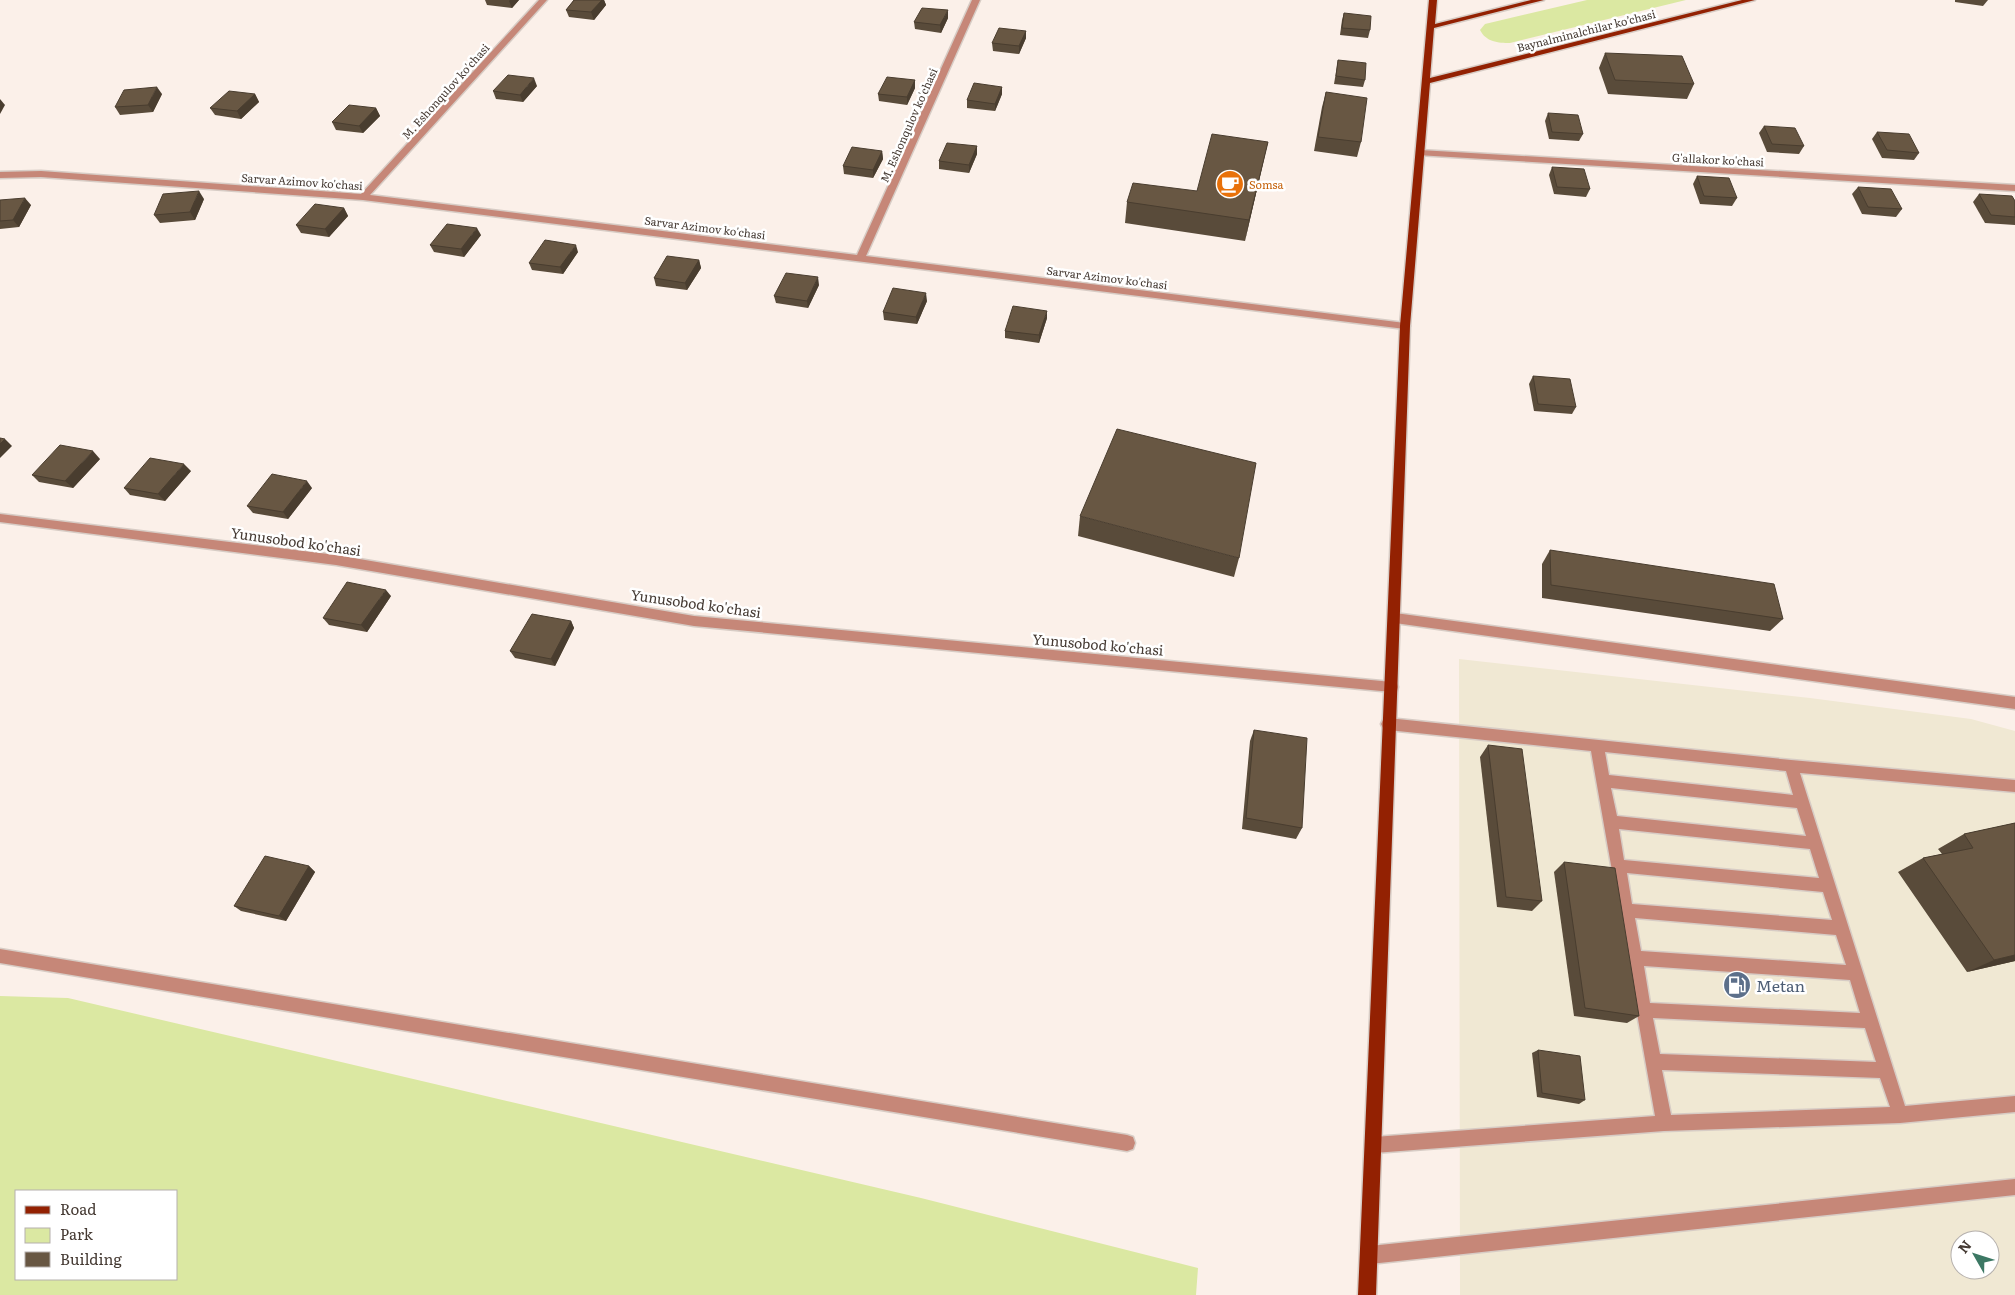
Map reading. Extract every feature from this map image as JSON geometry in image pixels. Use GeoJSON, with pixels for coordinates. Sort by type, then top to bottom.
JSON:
{"type":"FeatureCollection","features":[{"type":"Feature","properties":{"kind":"main road"},"geometry":{"type":"LineString","coordinates":[[1368,1295],[1388,724],[1392,687],[1406,326],[1420,153],[1428,81],[1433,0]]}},
{"type":"Feature","properties":{"kind":"main road"},"geometry":{"type":"LineString","coordinates":[[1431,27],[1540,0]]}},
{"type":"Feature","properties":{"kind":"main road","name":"Baynalminalchilar ko’chasi"},"geometry":{"type":"LineString","coordinates":[[1428,81],[1750,0]]}},
{"type":"Feature","properties":{"kind":"street","name":"M. Eshonqulov ko'chasi"},"geometry":{"type":"LineString","coordinates":[[363,197],[543,0]]}},
{"type":"Feature","properties":{"kind":"street","name":"M. Eshonqulov ko'chasi"},"geometry":{"type":"LineString","coordinates":[[860,259],[976,0]]}},
{"type":"Feature","properties":{"kind":"street","name":"G'allakor ko'chasi"},"geometry":{"type":"LineString","coordinates":[[1420,153],[2015,188]]}},
{"type":"Feature","properties":{"kind":"street","name":"Sarvar Azimov ko'chasi"},"geometry":{"type":"LineString","coordinates":[[0,175],[41,174],[363,197],[1406,326]]}},
{"type":"Feature","properties":{"kind":"street","name":"Yunusobod ko'chasi"},"geometry":{"type":"LineString","coordinates":[[0,518],[336,560],[694,621],[1392,687]]}},
{"type":"Feature","properties":{"kind":"street"},"geometry":{"type":"LineString","coordinates":[[1395,618],[2015,703]]}},
{"type":"Feature","properties":{"kind":"street"},"geometry":{"type":"LineString","coordinates":[[1388,724],[1791,766],[2015,786]]}},
{"type":"Feature","properties":{"kind":"street"},"geometry":{"type":"LineString","coordinates":[[1597,745],[1664,1123]]}},
{"type":"Feature","properties":{"kind":"street"},"geometry":{"type":"LineString","coordinates":[[1791,766],[1900,1115]]}},
{"type":"Feature","properties":{"kind":"street"},"geometry":{"type":"LineString","coordinates":[[1604,781],[1803,802]]}},
{"type":"Feature","properties":{"kind":"street"},"geometry":{"type":"LineString","coordinates":[[1611,822],[1815,843]]}},
{"type":"Feature","properties":{"kind":"street"},"geometry":{"type":"LineString","coordinates":[[1618,866],[1829,886]]}},
{"type":"Feature","properties":{"kind":"street"},"geometry":{"type":"LineString","coordinates":[[1626,910],[1842,928]]}},
{"type":"Feature","properties":{"kind":"street"},"geometry":{"type":"LineString","coordinates":[[0,956],[1126,1143]]}},
{"type":"Feature","properties":{"kind":"street"},"geometry":{"type":"LineString","coordinates":[[1634,958],[1855,974]]}},
{"type":"Feature","properties":{"kind":"street"},"geometry":{"type":"LineString","coordinates":[[1644,1010],[1870,1021]]}},
{"type":"Feature","properties":{"kind":"street"},"geometry":{"type":"LineString","coordinates":[[1652,1062],[1886,1070]]}},
{"type":"Feature","properties":{"kind":"street"},"geometry":{"type":"LineString","coordinates":[[1374,1145],[1664,1123],[1900,1115],[2015,1104]]}},
{"type":"Feature","properties":{"kind":"street"},"geometry":{"type":"LineString","coordinates":[[1370,1255],[2015,1187]]}},
{"type":"Feature","properties":{"kind":"shaded area","name":"Metan"},"geometry":{"type":"Polygon","coordinates":[[[1459,659],[1810,698],[1971,719],[2015,731],[2015,1295],[1460,1295],[1459,659]]]}},
{"type":"Feature","properties":{"kind":"green space"},"geometry":{"type":"Polygon","coordinates":[[[1587,0],[1686,0],[1510,43],[1489,39],[1480,30],[1485,24],[1587,0]]]}},
{"type":"Feature","properties":{"kind":"green space"},"geometry":{"type":"Polygon","coordinates":[[[0,996],[68,998],[921,1198],[1198,1268],[1196,1295],[0,1295],[0,996]]]}},
{"type":"Feature","properties":{"kind":"building"},"geometry":{"type":"Polygon","coordinates":[[[574,0],[602,0],[591,12],[566,10],[574,0]]]}},
{"type":"Feature","properties":{"kind":"building"},"geometry":{"type":"Polygon","coordinates":[[[922,8],[948,10],[940,25],[914,22],[922,8]]]}},
{"type":"Feature","properties":{"kind":"building"},"geometry":{"type":"Polygon","coordinates":[[[1344,13],[1371,16],[1370,30],[1342,28],[1344,13]]]}},
{"type":"Feature","properties":{"kind":"building"},"geometry":{"type":"Polygon","coordinates":[[[999,28],[1026,31],[1019,46],[992,43],[999,28]]]}},
{"type":"Feature","properties":{"kind":"building"},"geometry":{"type":"Polygon","coordinates":[[[1605,53],[1682,56],[1694,84],[1615,80],[1605,53]]]}},
{"type":"Feature","properties":{"kind":"building"},"geometry":{"type":"Polygon","coordinates":[[[1338,60],[1366,63],[1365,80],[1336,76],[1338,60]]]}},
{"type":"Feature","properties":{"kind":"building"},"geometry":{"type":"Polygon","coordinates":[[[508,75],[534,78],[520,95],[493,91],[508,75]]]}},
{"type":"Feature","properties":{"kind":"building"},"geometry":{"type":"Polygon","coordinates":[[[887,77],[915,80],[907,97],[878,94],[887,77]]]}},
{"type":"Feature","properties":{"kind":"building"},"geometry":{"type":"Polygon","coordinates":[[[974,83],[1002,87],[995,104],[967,100],[974,83]]]}},
{"type":"Feature","properties":{"kind":"building"},"geometry":{"type":"Polygon","coordinates":[[[157,87],[148,105],[115,107],[124,90],[157,87]]]}},
{"type":"Feature","properties":{"kind":"building"},"geometry":{"type":"Polygon","coordinates":[[[229,91],[255,94],[237,111],[210,108],[229,91]]]}},
{"type":"Feature","properties":{"kind":"building"},"geometry":{"type":"Polygon","coordinates":[[[1326,92],[1367,98],[1361,142],[1318,137],[1326,92]]]}},
{"type":"Feature","properties":{"kind":"building"},"geometry":{"type":"Polygon","coordinates":[[[349,105],[376,108],[359,126],[332,122],[349,105]]]}},
{"type":"Feature","properties":{"kind":"building"},"geometry":{"type":"Polygon","coordinates":[[[1548,113],[1578,115],[1583,134],[1552,132],[1548,113]]]}},
{"type":"Feature","properties":{"kind":"building"},"geometry":{"type":"Polygon","coordinates":[[[1764,126],[1795,128],[1804,146],[1772,144],[1764,126]]]}},
{"type":"Feature","properties":{"kind":"building"},"geometry":{"type":"Polygon","coordinates":[[[1877,132],[1909,134],[1919,153],[1887,150],[1877,132]]]}},
{"type":"Feature","properties":{"kind":"building"},"geometry":{"type":"Polygon","coordinates":[[[1212,134],[1268,142],[1249,220],[1127,202],[1133,183],[1197,191],[1212,134]]]}},
{"type":"Feature","properties":{"kind":"building"},"geometry":{"type":"Polygon","coordinates":[[[947,143],[977,146],[969,165],[939,161],[947,143]]]}},
{"type":"Feature","properties":{"kind":"building"},"geometry":{"type":"Polygon","coordinates":[[[852,147],[882,151],[873,170],[843,166],[852,147]]]}},
{"type":"Feature","properties":{"kind":"building"},"geometry":{"type":"Polygon","coordinates":[[[1552,167],[1584,169],[1590,189],[1557,187],[1552,167]]]}},
{"type":"Feature","properties":{"kind":"building"},"geometry":{"type":"Polygon","coordinates":[[[1697,176],[1729,178],[1737,198],[1704,196],[1697,176]]]}},
{"type":"Feature","properties":{"kind":"building"},"geometry":{"type":"Polygon","coordinates":[[[1858,187],[1891,189],[1902,209],[1868,207],[1858,187]]]}},
{"type":"Feature","properties":{"kind":"building"},"geometry":{"type":"Polygon","coordinates":[[[199,191],[190,212],[154,215],[163,194],[199,191]]]}},
{"type":"Feature","properties":{"kind":"building"},"geometry":{"type":"Polygon","coordinates":[[[1979,194],[2012,196],[2015,201],[2015,217],[1991,215],[1979,194]]]}},
{"type":"Feature","properties":{"kind":"building"},"geometry":{"type":"Polygon","coordinates":[[[25,198],[13,220],[0,221],[0,200],[25,198]]]}},
{"type":"Feature","properties":{"kind":"building"},"geometry":{"type":"Polygon","coordinates":[[[315,204],[344,208],[325,229],[296,225],[315,204]]]}},
{"type":"Feature","properties":{"kind":"building"},"geometry":{"type":"Polygon","coordinates":[[[447,224],[477,228],[461,249],[430,245],[447,224]]]}},
{"type":"Feature","properties":{"kind":"building"},"geometry":{"type":"Polygon","coordinates":[[[545,240],[576,245],[560,267],[529,263],[545,240]]]}},
{"type":"Feature","properties":{"kind":"building"},"geometry":{"type":"Polygon","coordinates":[[[667,256],[699,260],[685,283],[654,278],[667,256]]]}},
{"type":"Feature","properties":{"kind":"building"},"geometry":{"type":"Polygon","coordinates":[[[786,273],[818,277],[807,301],[774,296],[786,273]]]}},
{"type":"Feature","properties":{"kind":"building"},"geometry":{"type":"Polygon","coordinates":[[[893,288],[926,293],[916,317],[883,312],[893,288]]]}},
{"type":"Feature","properties":{"kind":"building"},"geometry":{"type":"Polygon","coordinates":[[[1013,306],[1047,311],[1039,335],[1005,331],[1013,306]]]}},
{"type":"Feature","properties":{"kind":"building"},"geometry":{"type":"Polygon","coordinates":[[[1533,376],[1570,379],[1576,407],[1538,404],[1533,376]]]}},
{"type":"Feature","properties":{"kind":"building"},"geometry":{"type":"Polygon","coordinates":[[[1117,429],[1256,463],[1239,558],[1080,516],[1117,429]]]}},
{"type":"Feature","properties":{"kind":"building"},"geometry":{"type":"Polygon","coordinates":[[[60,445],[93,451],[65,481],[32,475],[60,445]]]}},
{"type":"Feature","properties":{"kind":"building"},"geometry":{"type":"Polygon","coordinates":[[[150,458],[184,464],[158,494],[124,488],[150,458]]]}},
{"type":"Feature","properties":{"kind":"building"},"geometry":{"type":"Polygon","coordinates":[[[272,474],[307,481],[283,512],[247,506],[272,474]]]}},
{"type":"Feature","properties":{"kind":"building"},"geometry":{"type":"Polygon","coordinates":[[[1550,550],[1774,584],[1783,619],[1551,585],[1550,550]]]}},
{"type":"Feature","properties":{"kind":"building"},"geometry":{"type":"Polygon","coordinates":[[[347,582],[386,590],[361,625],[323,618],[347,582]]]}},
{"type":"Feature","properties":{"kind":"building"},"geometry":{"type":"Polygon","coordinates":[[[532,614],[571,621],[551,659],[510,651],[532,614]]]}},
{"type":"Feature","properties":{"kind":"building"},"geometry":{"type":"Polygon","coordinates":[[[1254,730],[1307,738],[1302,828],[1246,818],[1254,730]]]}},
{"type":"Feature","properties":{"kind":"building"},"geometry":{"type":"Polygon","coordinates":[[[1488,745],[1522,749],[1542,901],[1506,897],[1488,745]]]}},
{"type":"Feature","properties":{"kind":"building"},"geometry":{"type":"Polygon","coordinates":[[[2015,823],[2015,955],[1994,960],[1923,858],[1973,848],[1964,834],[2015,823]]]}},
{"type":"Feature","properties":{"kind":"building"},"geometry":{"type":"Polygon","coordinates":[[[265,856],[309,866],[279,916],[234,906],[265,856]]]}},
{"type":"Feature","properties":{"kind":"building"},"geometry":{"type":"Polygon","coordinates":[[[1564,862],[1615,868],[1639,1016],[1585,1008],[1564,862]]]}},
{"type":"Feature","properties":{"kind":"building"},"geometry":{"type":"Polygon","coordinates":[[[1538,1050],[1580,1056],[1585,1100],[1542,1093],[1538,1050]]]}},
{"type":"Feature","properties":{"kind":"place","name":"Somsa"},"geometry":{"type":"Point","coordinates":[1230,184]}},
{"type":"Feature","properties":{"kind":"place","name":"Metan"},"geometry":{"type":"Point","coordinates":[1737,985]}}]}
